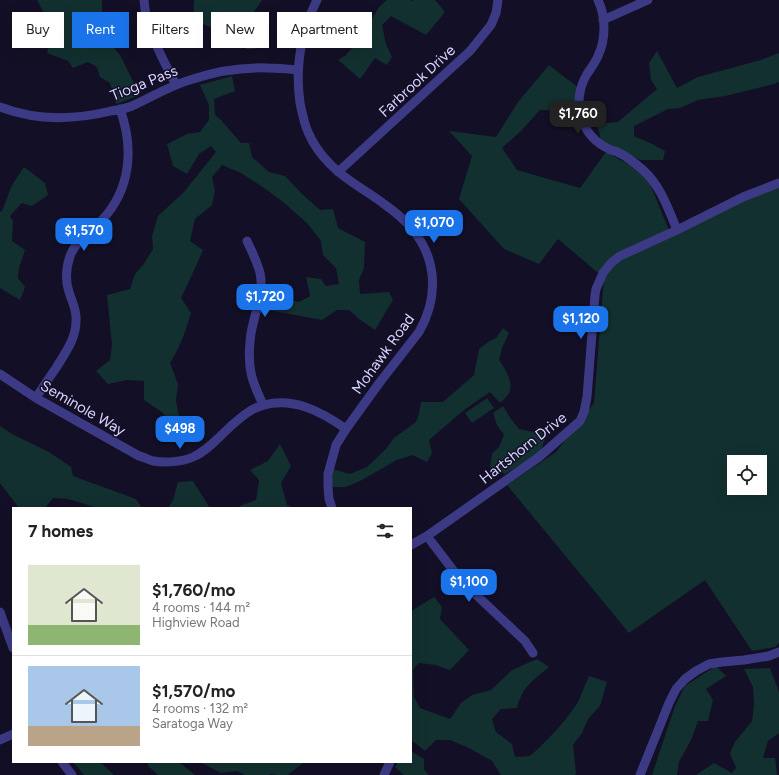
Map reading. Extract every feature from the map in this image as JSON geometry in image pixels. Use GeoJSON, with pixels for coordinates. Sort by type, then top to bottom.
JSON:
{"type":"FeatureCollection","features":[{"type":"Feature","properties":{"kind":"street"},"geometry":{"type":"LineString","coordinates":[[144,0],[150,31],[176,85]]}},
{"type":"Feature","properties":{"kind":"street","name":"Mohawk Road"},"geometry":{"type":"LineString","coordinates":[[317,0],[306,26],[298,70],[299,94],[307,131],[321,154],[338,172],[383,203],[413,229],[427,252],[433,279],[430,307],[424,324],[380,382],[336,445],[328,474],[329,499],[332,507]]}},
{"type":"Feature","properties":{"kind":"street","name":"Farbrook Drive"},"geometry":{"type":"LineString","coordinates":[[338,172],[470,51],[491,25],[496,13],[498,0]]}},
{"type":"Feature","properties":{"kind":"street"},"geometry":{"type":"LineString","coordinates":[[598,0],[604,20],[604,37],[598,57],[586,75],[582,85],[579,101],[581,117],[585,127],[600,144],[618,152],[644,170],[651,178],[663,196],[677,230]]}},
{"type":"Feature","properties":{"kind":"street"},"geometry":{"type":"LineString","coordinates":[[604,20],[648,0]]}},
{"type":"Feature","properties":{"kind":"street","name":"Tioga Pass"},"geometry":{"type":"LineString","coordinates":[[0,107],[24,114],[42,117],[79,117],[101,114],[130,107],[176,85],[194,78],[218,72],[242,68],[298,70]]}},
{"type":"Feature","properties":{"kind":"street"},"geometry":{"type":"LineString","coordinates":[[36,398],[69,348],[75,332],[75,310],[69,294],[67,282],[67,266],[71,255],[80,241],[109,211],[124,183],[128,162],[128,140],[120,109]]}},
{"type":"Feature","properties":{"kind":"street","name":"Hartshorn Drive"},"geometry":{"type":"LineString","coordinates":[[412,544],[427,536],[539,457],[580,421],[584,412],[587,397],[596,289],[603,273],[610,263],[620,256],[677,230],[743,197],[779,183]]}},
{"type":"Feature","properties":{"kind":"street"},"geometry":{"type":"LineString","coordinates":[[247,241],[257,261],[260,274],[261,286],[252,326],[250,360],[251,374],[263,405]]}},
{"type":"Feature","properties":{"kind":"street","name":"Seminole Way"},"geometry":{"type":"LineString","coordinates":[[0,374],[36,398],[139,456],[153,461],[182,460],[193,457],[207,448],[243,416],[263,405],[279,402],[297,404],[323,414],[346,429]]}},
{"type":"Feature","properties":{"kind":"street"},"geometry":{"type":"LineString","coordinates":[[427,536],[456,574],[525,641],[533,653]]}},
{"type":"Feature","properties":{"kind":"street"},"geometry":{"type":"LineString","coordinates":[[0,612],[12,645]]}},
{"type":"Feature","properties":{"kind":"street"},"geometry":{"type":"LineString","coordinates":[[640,775],[669,703],[676,689],[685,679],[708,664],[769,656],[779,652]]}},
{"type":"Feature","properties":{"kind":"street"},"geometry":{"type":"LineString","coordinates":[[0,740],[12,734]]}},
{"type":"Feature","properties":{"kind":"street"},"geometry":{"type":"LineString","coordinates":[[63,763],[72,775]]}},
{"type":"Feature","properties":{"kind":"street"},"geometry":{"type":"LineString","coordinates":[[384,775],[390,763]]}},
{"type":"Feature","properties":{"kind":"green space"},"geometry":{"type":"Polygon","coordinates":[[[37,0],[102,0],[102,12],[72,12],[72,48],[114,48],[120,55],[140,95],[116,104],[110,83],[100,77],[97,67],[88,62],[73,68],[68,61],[47,53],[48,48],[64,48],[64,12],[43,12],[37,0]]]}},
{"type":"Feature","properties":{"kind":"green space"},"geometry":{"type":"Polygon","coordinates":[[[194,0],[262,0],[254,12],[211,12],[211,28],[203,24],[203,12],[193,12],[194,0]]]}},
{"type":"Feature","properties":{"kind":"green space"},"geometry":{"type":"Polygon","coordinates":[[[387,0],[435,0],[445,12],[426,35],[391,16],[382,25],[386,44],[392,57],[387,65],[375,58],[360,79],[338,60],[346,55],[352,48],[372,48],[372,19],[379,7],[387,0]]]}},
{"type":"Feature","properties":{"kind":"green space"},"geometry":{"type":"Polygon","coordinates":[[[657,51],[677,88],[698,77],[761,60],[779,53],[779,82],[725,96],[698,100],[680,108],[668,109],[634,126],[634,136],[665,151],[663,160],[640,160],[601,140],[597,124],[618,122],[657,89],[651,80],[649,63],[657,51]]]}},
{"type":"Feature","properties":{"kind":"green space"},"geometry":{"type":"Polygon","coordinates":[[[549,65],[584,92],[580,110],[540,110],[521,131],[502,148],[517,170],[580,188],[606,152],[646,174],[671,235],[779,180],[779,643],[775,647],[752,651],[705,580],[629,633],[507,485],[556,452],[594,403],[604,278],[558,239],[539,264],[504,249],[459,199],[472,156],[449,131],[496,137],[518,102],[549,65]]]}},
{"type":"Feature","properties":{"kind":"green space"},"geometry":{"type":"Polygon","coordinates":[[[232,76],[235,91],[214,99],[215,115],[241,143],[249,143],[252,157],[269,172],[285,176],[320,210],[333,209],[338,228],[365,242],[364,268],[359,280],[360,294],[389,292],[393,300],[375,330],[349,310],[337,310],[322,320],[268,310],[271,296],[299,302],[310,296],[306,277],[321,279],[326,286],[339,284],[336,268],[323,255],[321,241],[307,223],[267,190],[241,173],[222,165],[212,177],[215,191],[212,205],[195,219],[190,241],[203,250],[181,298],[191,313],[180,345],[170,363],[178,384],[176,401],[180,421],[172,426],[163,413],[144,400],[144,381],[127,380],[108,384],[96,371],[110,360],[112,345],[107,295],[130,289],[135,274],[143,265],[153,249],[152,236],[158,216],[184,192],[216,152],[211,146],[199,154],[187,174],[173,166],[167,144],[187,134],[200,132],[209,120],[209,105],[200,85],[232,76]]]}},
{"type":"Feature","properties":{"kind":"green space"},"geometry":{"type":"Polygon","coordinates":[[[24,167],[45,183],[48,195],[32,206],[22,203],[10,216],[13,221],[12,241],[25,250],[19,268],[18,278],[25,287],[20,300],[0,288],[0,212],[2,211],[12,185],[24,167]]]}},
{"type":"Feature","properties":{"kind":"green space"},"geometry":{"type":"Polygon","coordinates":[[[503,328],[509,333],[502,348],[499,360],[509,378],[511,387],[510,392],[504,400],[500,403],[490,392],[464,410],[429,440],[432,453],[427,462],[412,455],[397,460],[360,481],[346,487],[331,487],[333,469],[350,474],[367,467],[386,449],[394,438],[416,422],[421,402],[443,402],[474,375],[479,349],[496,338],[503,328]]]}},
{"type":"Feature","properties":{"kind":"green space"},"geometry":{"type":"Polygon","coordinates":[[[487,398],[494,408],[472,423],[465,413],[487,398]]]}},
{"type":"Feature","properties":{"kind":"green space"},"geometry":{"type":"Polygon","coordinates":[[[503,406],[519,429],[533,432],[539,426],[545,439],[540,453],[505,474],[490,468],[492,454],[499,447],[504,435],[497,425],[493,413],[503,406]]]}},
{"type":"Feature","properties":{"kind":"green space"},"geometry":{"type":"Polygon","coordinates":[[[0,426],[12,434],[49,452],[71,467],[73,476],[136,499],[141,507],[95,507],[68,499],[53,498],[46,507],[18,507],[0,483],[0,426]]]}},
{"type":"Feature","properties":{"kind":"green space"},"geometry":{"type":"Polygon","coordinates":[[[280,444],[291,466],[281,483],[287,505],[291,507],[240,507],[256,500],[259,480],[250,470],[268,461],[280,444]]]}},
{"type":"Feature","properties":{"kind":"green space"},"geometry":{"type":"Polygon","coordinates":[[[193,481],[209,507],[169,507],[173,500],[178,482],[193,481]]]}},
{"type":"Feature","properties":{"kind":"green space"},"geometry":{"type":"Polygon","coordinates":[[[434,597],[442,607],[440,619],[469,650],[450,670],[436,665],[419,663],[413,670],[414,697],[420,708],[450,719],[461,703],[472,695],[491,690],[512,670],[537,659],[549,667],[529,684],[519,700],[517,708],[501,709],[492,719],[496,732],[512,744],[515,757],[530,756],[568,717],[578,702],[589,676],[607,682],[600,706],[588,719],[582,733],[573,745],[575,775],[501,775],[492,761],[469,748],[450,740],[436,740],[425,751],[412,741],[412,610],[434,597]]]}},
{"type":"Feature","properties":{"kind":"green space"},"geometry":{"type":"Polygon","coordinates":[[[716,666],[726,676],[706,689],[713,700],[708,721],[698,721],[691,740],[679,762],[677,775],[652,775],[675,706],[685,686],[716,666]]]}},
{"type":"Feature","properties":{"kind":"green space"},"geometry":{"type":"Polygon","coordinates":[[[770,668],[779,692],[779,733],[768,741],[763,758],[775,758],[777,775],[696,775],[714,763],[732,773],[736,768],[730,753],[735,742],[752,721],[754,704],[753,687],[744,669],[770,668]]]}},
{"type":"Feature","properties":{"kind":"green space"},"geometry":{"type":"Polygon","coordinates":[[[412,752],[424,759],[424,770],[429,775],[404,775],[395,767],[397,763],[412,763],[412,752]]]}},
{"type":"Feature","properties":{"kind":"green space"},"geometry":{"type":"Polygon","coordinates":[[[74,763],[101,763],[114,775],[84,775],[74,763]]]}},
{"type":"Feature","properties":{"kind":"green space"},"geometry":{"type":"Polygon","coordinates":[[[147,763],[180,763],[195,775],[158,775],[149,767],[147,763]]]}},
{"type":"Feature","properties":{"kind":"green space"},"geometry":{"type":"Polygon","coordinates":[[[202,763],[303,763],[288,775],[245,775],[237,771],[221,773],[202,763]]]}}]}
